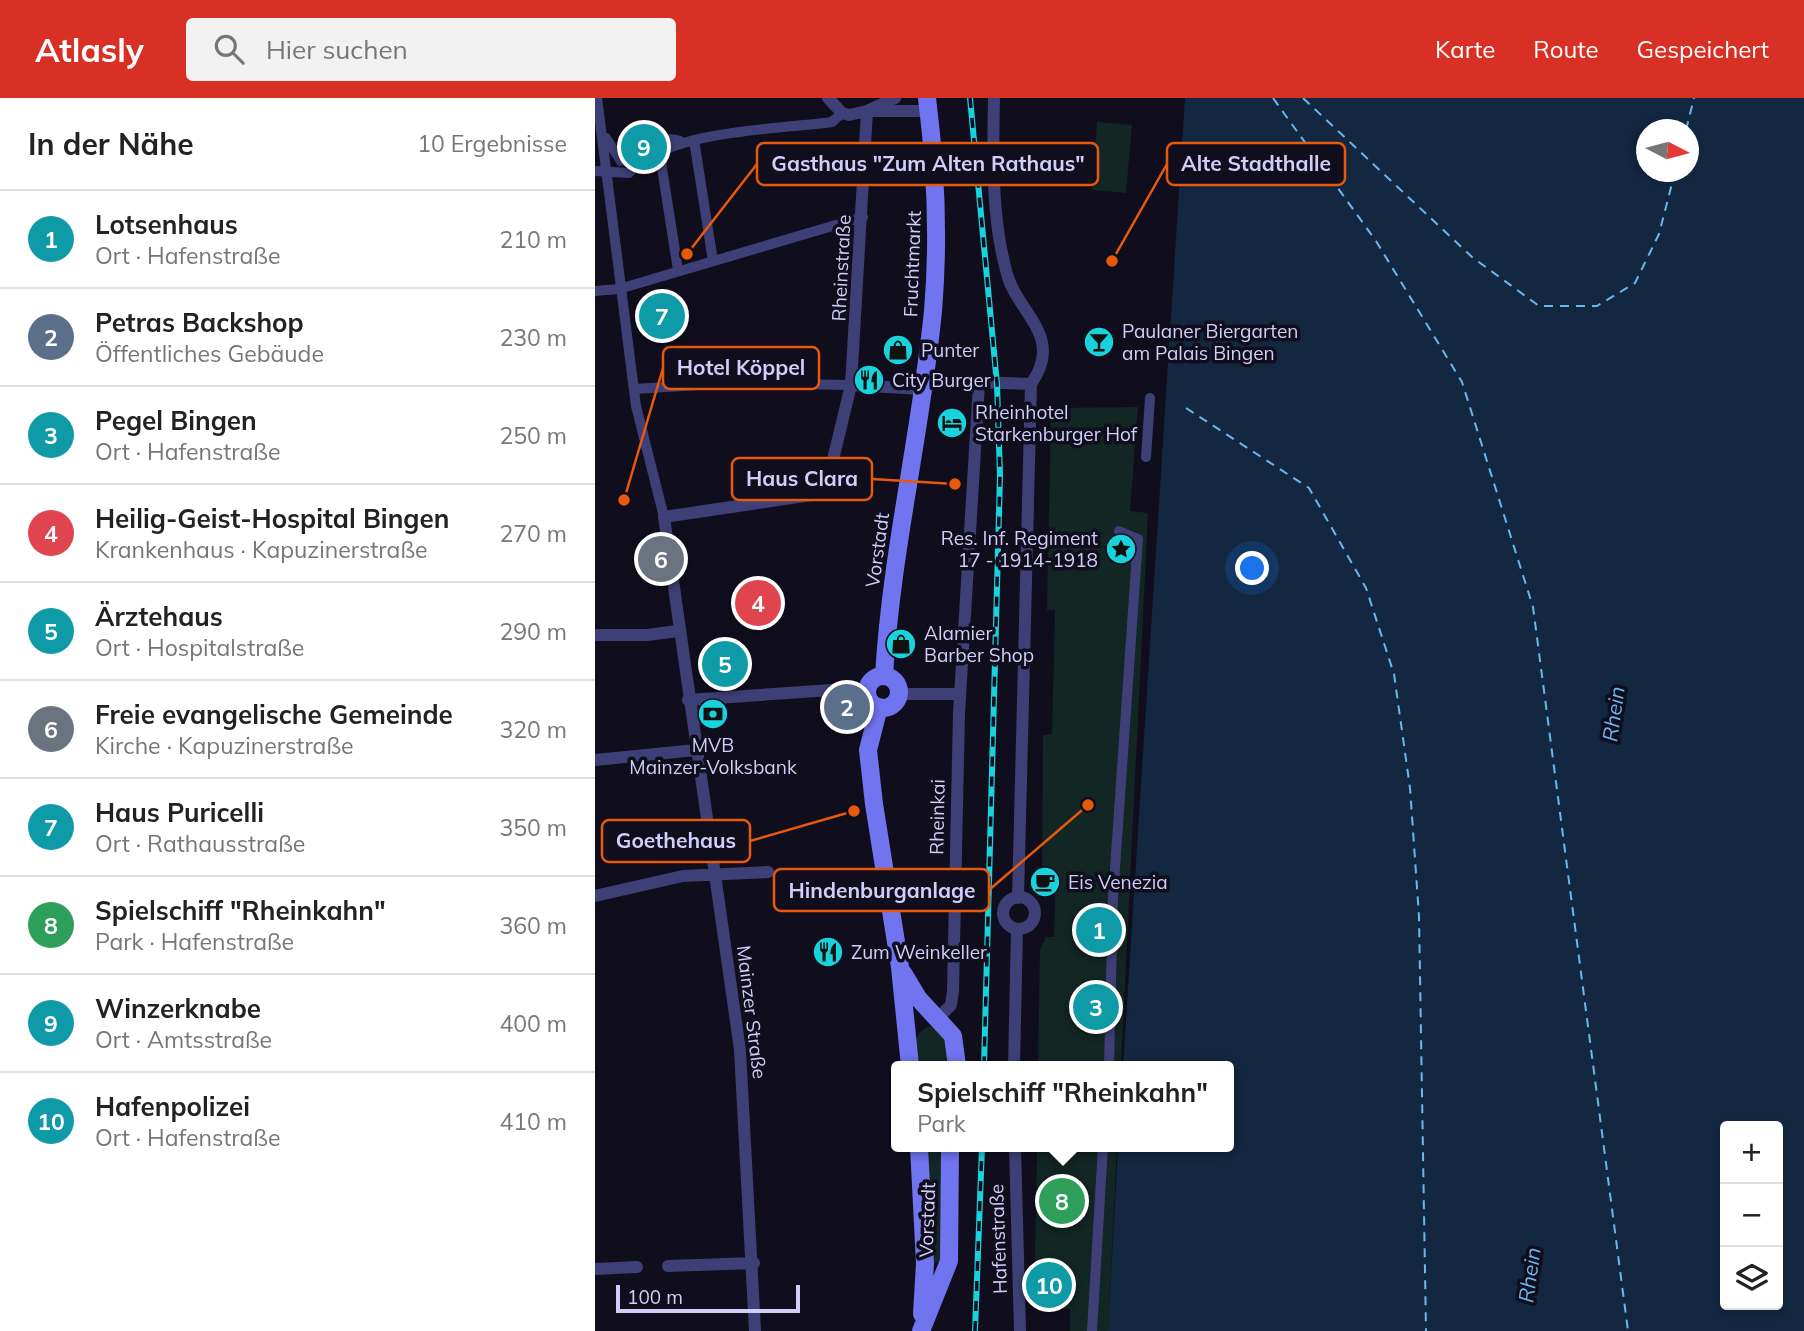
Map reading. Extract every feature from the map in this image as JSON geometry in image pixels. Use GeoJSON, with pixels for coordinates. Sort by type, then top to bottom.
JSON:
{"type":"FeatureCollection","features":[{"type":"Feature","properties":{"kind":"main road","name":"Fruchtmarkt"},"geometry":{"type":"LineString","coordinates":[[922,389],[933,310],[936,252],[927,104]]}},
{"type":"Feature","properties":{"kind":"main road","name":"Vorstadt"},"geometry":{"type":"LineString","coordinates":[[884,676],[892,587],[922,389]]}},
{"type":"Feature","properties":{"kind":"main road"},"geometry":{"type":"LineString","coordinates":[[884,676],[897,684],[899,694],[891,705],[879,707],[871,704],[866,692],[874,678],[884,676]]}},
{"type":"Feature","properties":{"kind":"main road"},"geometry":{"type":"LineString","coordinates":[[879,707],[869,750],[874,804],[900,967],[909,1061]]}},
{"type":"Feature","properties":{"kind":"main road"},"geometry":{"type":"LineString","coordinates":[[900,967],[918,998],[953,1036],[956,1061]]}},
{"type":"Feature","properties":{"kind":"main road"},"geometry":{"type":"LineString","coordinates":[[907,1041],[912,1024],[921,1018],[938,1018]]}},
{"type":"Feature","properties":{"kind":"main road","name":"Vorstadt"},"geometry":{"type":"LineString","coordinates":[[919,1152],[925,1263],[921,1331]]}},
{"type":"Feature","properties":{"kind":"main road","name":"Vorstadt"},"geometry":{"type":"LineString","coordinates":[[921,1331],[949,1261],[950,1152]]}},
{"type":"Feature","properties":{"kind":"main road"},"geometry":{"type":"LineString","coordinates":[[925,1263],[934,1269],[949,1261]]}},
{"type":"Feature","properties":{"kind":"street"},"geometry":{"type":"LineString","coordinates":[[597,98],[619,289],[634,389],[664,517]]}},
{"type":"Feature","properties":{"kind":"street"},"geometry":{"type":"LineString","coordinates":[[828,98],[842,113]]}},
{"type":"Feature","properties":{"kind":"street"},"geometry":{"type":"LineString","coordinates":[[867,111],[895,98]]}},
{"type":"Feature","properties":{"kind":"street"},"geometry":{"type":"LineString","coordinates":[[994,98],[993,170],[1004,263],[1011,287],[1037,326],[1041,346],[1039,374],[1031,384],[1018,898]]}},
{"type":"Feature","properties":{"kind":"street"},"geometry":{"type":"LineString","coordinates":[[595,172],[629,173],[640,160],[659,149],[694,139],[832,122],[842,113],[927,104]]}},
{"type":"Feature","properties":{"kind":"street","name":"Rheinstraße"},"geometry":{"type":"LineString","coordinates":[[664,517],[825,493],[851,385],[863,217],[867,111]]}},
{"type":"Feature","properties":{"kind":"street"},"geometry":{"type":"LineString","coordinates":[[603,133],[621,161]]}},
{"type":"Feature","properties":{"kind":"street"},"geometry":{"type":"LineString","coordinates":[[621,161],[646,142],[673,139],[682,142]]}},
{"type":"Feature","properties":{"kind":"street"},"geometry":{"type":"LineString","coordinates":[[694,139],[713,261]]}},
{"type":"Feature","properties":{"kind":"street"},"geometry":{"type":"LineString","coordinates":[[620,146],[621,161]]}},
{"type":"Feature","properties":{"kind":"street"},"geometry":{"type":"LineString","coordinates":[[659,149],[678,270]]}},
{"type":"Feature","properties":{"kind":"street"},"geometry":{"type":"LineString","coordinates":[[595,291],[619,289],[863,217]]}},
{"type":"Feature","properties":{"kind":"street"},"geometry":{"type":"LineString","coordinates":[[634,389],[731,383],[922,389],[938,381],[1031,384]]}},
{"type":"Feature","properties":{"kind":"street","name":"Rheinkai"},"geometry":{"type":"LineString","coordinates":[[938,1018],[951,1005],[953,991],[960,694],[979,384]]}},
{"type":"Feature","properties":{"kind":"street"},"geometry":{"type":"LineString","coordinates":[[1146,457],[1150,398]]}},
{"type":"Feature","properties":{"kind":"street","name":"Mainzer Straße"},"geometry":{"type":"LineString","coordinates":[[664,517],[678,631],[740,1050],[754,1263],[755,1331]]}},
{"type":"Feature","properties":{"kind":"street"},"geometry":{"type":"LineString","coordinates":[[1109,1061],[1114,883],[1138,539],[1119,531]]}},
{"type":"Feature","properties":{"kind":"street"},"geometry":{"type":"LineString","coordinates":[[599,636],[678,631]]}},
{"type":"Feature","properties":{"kind":"street"},"geometry":{"type":"LineString","coordinates":[[688,700],[846,689],[866,692]]}},
{"type":"Feature","properties":{"kind":"street"},"geometry":{"type":"LineString","coordinates":[[899,694],[960,694]]}},
{"type":"Feature","properties":{"kind":"street"},"geometry":{"type":"LineString","coordinates":[[595,760],[696,750]]}},
{"type":"Feature","properties":{"kind":"street"},"geometry":{"type":"LineString","coordinates":[[595,896],[683,876],[768,872]]}},
{"type":"Feature","properties":{"kind":"street"},"geometry":{"type":"LineString","coordinates":[[1018,898],[1030,902],[1035,915],[1031,924],[1017,929],[1008,925],[1004,915],[1006,906],[1018,898]]}},
{"type":"Feature","properties":{"kind":"street"},"geometry":{"type":"LineString","coordinates":[[1014,1061],[1017,929]]}},
{"type":"Feature","properties":{"kind":"street","name":"Hafenstraße"},"geometry":{"type":"LineString","coordinates":[[1015,1152],[1020,1331]]}},
{"type":"Feature","properties":{"kind":"street"},"geometry":{"type":"LineString","coordinates":[[1092,1331],[1103,1152]]}},
{"type":"Feature","properties":{"kind":"street"},"geometry":{"type":"LineString","coordinates":[[668,1266],[754,1263]]}},
{"type":"Feature","properties":{"kind":"street"},"geometry":{"type":"LineString","coordinates":[[595,1269],[637,1268]]}},
{"type":"Feature","properties":{"kind":"green space"},"geometry":{"type":"Polygon","coordinates":[[[1097,122],[1132,125],[1126,193],[1092,190],[1097,122]]]}},
{"type":"Feature","properties":{"kind":"green space"},"geometry":{"type":"Polygon","coordinates":[[[1138,407],[1130,511],[1148,513],[1121,1061],[1038,1061],[1040,949],[1046,937],[1054,937],[1056,878],[1042,876],[1043,735],[1052,734],[1055,610],[1047,610],[1051,408],[1138,407]]]}},
{"type":"Feature","properties":{"kind":"green space"},"geometry":{"type":"Polygon","coordinates":[[[933,1026],[945,1030],[952,1061],[914,1061],[914,1047],[918,1035],[933,1026]]]}},
{"type":"Feature","properties":{"kind":"green space"},"geometry":{"type":"Polygon","coordinates":[[[921,1152],[944,1152],[942,1262],[932,1263],[921,1152]]]}},
{"type":"Feature","properties":{"kind":"green space"},"geometry":{"type":"Polygon","coordinates":[[[1037,1152],[1117,1152],[1108,1331],[1070,1331],[1070,1309],[1050,1309],[1039,1296],[1060,1295],[1059,1275],[1042,1276],[1042,1263],[1035,1263],[1037,1152]]]}},
{"type":"Feature","properties":{"kind":"water","name":"Rhein"},"geometry":{"type":"Polygon","coordinates":[[[1185,98],[1804,98],[1804,1331],[1108,1331],[1118,1152],[1234,1152],[1234,1061],[1123,1061],[1185,98]]]}},
{"type":"Feature","properties":{"kind":"ferry route"},"geometry":{"type":"LineString","coordinates":[[1273,98],[1376,241],[1462,382],[1533,607],[1628,1331]]}},
{"type":"Feature","properties":{"kind":"ferry route"},"geometry":{"type":"LineString","coordinates":[[1303,98],[1472,257],[1539,306],[1597,306],[1635,283],[1659,234],[1672,182]]}},
{"type":"Feature","properties":{"kind":"ferry route"},"geometry":{"type":"LineString","coordinates":[[1689,119],[1694,98]]}},
{"type":"Feature","properties":{"kind":"ferry route"},"geometry":{"type":"LineString","coordinates":[[1186,408],[1309,488],[1366,588],[1394,674],[1410,788],[1419,916],[1426,1331]]}},
{"type":"Feature","properties":{"kind":"railway"},"geometry":{"type":"LineString","coordinates":[[970,98],[997,384],[1000,476],[984,1061]]}},
{"type":"Feature","properties":{"kind":"railway"},"geometry":{"type":"LineString","coordinates":[[975,1331],[982,1152]]}},
{"type":"Feature","properties":{"kind":"place","name":"Winzerknabe"},"geometry":{"type":"Point","coordinates":[644,147]}},
{"type":"Feature","properties":{"kind":"place","name":"Gasthaus \"Zum Alten Rathaus\""},"geometry":{"type":"Point","coordinates":[687,254]}},
{"type":"Feature","properties":{"kind":"place","name":"Alte Stadthalle"},"geometry":{"type":"Point","coordinates":[1112,261]}},
{"type":"Feature","properties":{"kind":"place","name":"Haus Puricelli"},"geometry":{"type":"Point","coordinates":[662,316]}},
{"type":"Feature","properties":{"kind":"place","name":"Paulaner Biergarten am Palais Bingen"},"geometry":{"type":"Point","coordinates":[1099,342]}},
{"type":"Feature","properties":{"kind":"place","name":"Punter"},"geometry":{"type":"Point","coordinates":[898,350]}},
{"type":"Feature","properties":{"kind":"place","name":"City Burger"},"geometry":{"type":"Point","coordinates":[869,380]}},
{"type":"Feature","properties":{"kind":"place","name":"Rheinhotel Starkenburger Hof"},"geometry":{"type":"Point","coordinates":[952,423]}},
{"type":"Feature","properties":{"kind":"place","name":"Haus Clara"},"geometry":{"type":"Point","coordinates":[955,484]}},
{"type":"Feature","properties":{"kind":"place","name":"Hotel Köppel"},"geometry":{"type":"Point","coordinates":[624,500]}},
{"type":"Feature","properties":{"kind":"place","name":"Res. Inf. Regiment 17 - 1914-1918"},"geometry":{"type":"Point","coordinates":[1121,549]}},
{"type":"Feature","properties":{"kind":"place","name":"Freie evangelische Gemeinde"},"geometry":{"type":"Point","coordinates":[661,559]}},
{"type":"Feature","properties":{"kind":"place","name":"Heilig-Geist-Hospital Bingen"},"geometry":{"type":"Point","coordinates":[758,603]}},
{"type":"Feature","properties":{"kind":"place","name":"Alamier Barber Shop"},"geometry":{"type":"Point","coordinates":[901,644]}},
{"type":"Feature","properties":{"kind":"place","name":"Ärztehaus"},"geometry":{"type":"Point","coordinates":[725,664]}},
{"type":"Feature","properties":{"kind":"place","name":"Petras Backshop"},"geometry":{"type":"Point","coordinates":[847,707]}},
{"type":"Feature","properties":{"kind":"place","name":"MVB Mainzer-Volksbank"},"geometry":{"type":"Point","coordinates":[713,714]}},
{"type":"Feature","properties":{"kind":"place","name":"Hindenburganlage"},"geometry":{"type":"Point","coordinates":[1088,805]}},
{"type":"Feature","properties":{"kind":"place","name":"Goethehaus"},"geometry":{"type":"Point","coordinates":[854,811]}},
{"type":"Feature","properties":{"kind":"place","name":"Eis Venezia"},"geometry":{"type":"Point","coordinates":[1045,882]}},
{"type":"Feature","properties":{"kind":"place","name":"Lotsenhaus"},"geometry":{"type":"Point","coordinates":[1099,930]}},
{"type":"Feature","properties":{"kind":"place","name":"Zum Weinkeller"},"geometry":{"type":"Point","coordinates":[828,952]}},
{"type":"Feature","properties":{"kind":"place","name":"Pegel Bingen"},"geometry":{"type":"Point","coordinates":[1096,1007]}},
{"type":"Feature","properties":{"kind":"place","name":"Spielschiff \"Rheinkahn\""},"geometry":{"type":"Point","coordinates":[1062,1201]}},
{"type":"Feature","properties":{"kind":"place","name":"Hafenpolizei"},"geometry":{"type":"Point","coordinates":[1049,1285]}}]}
